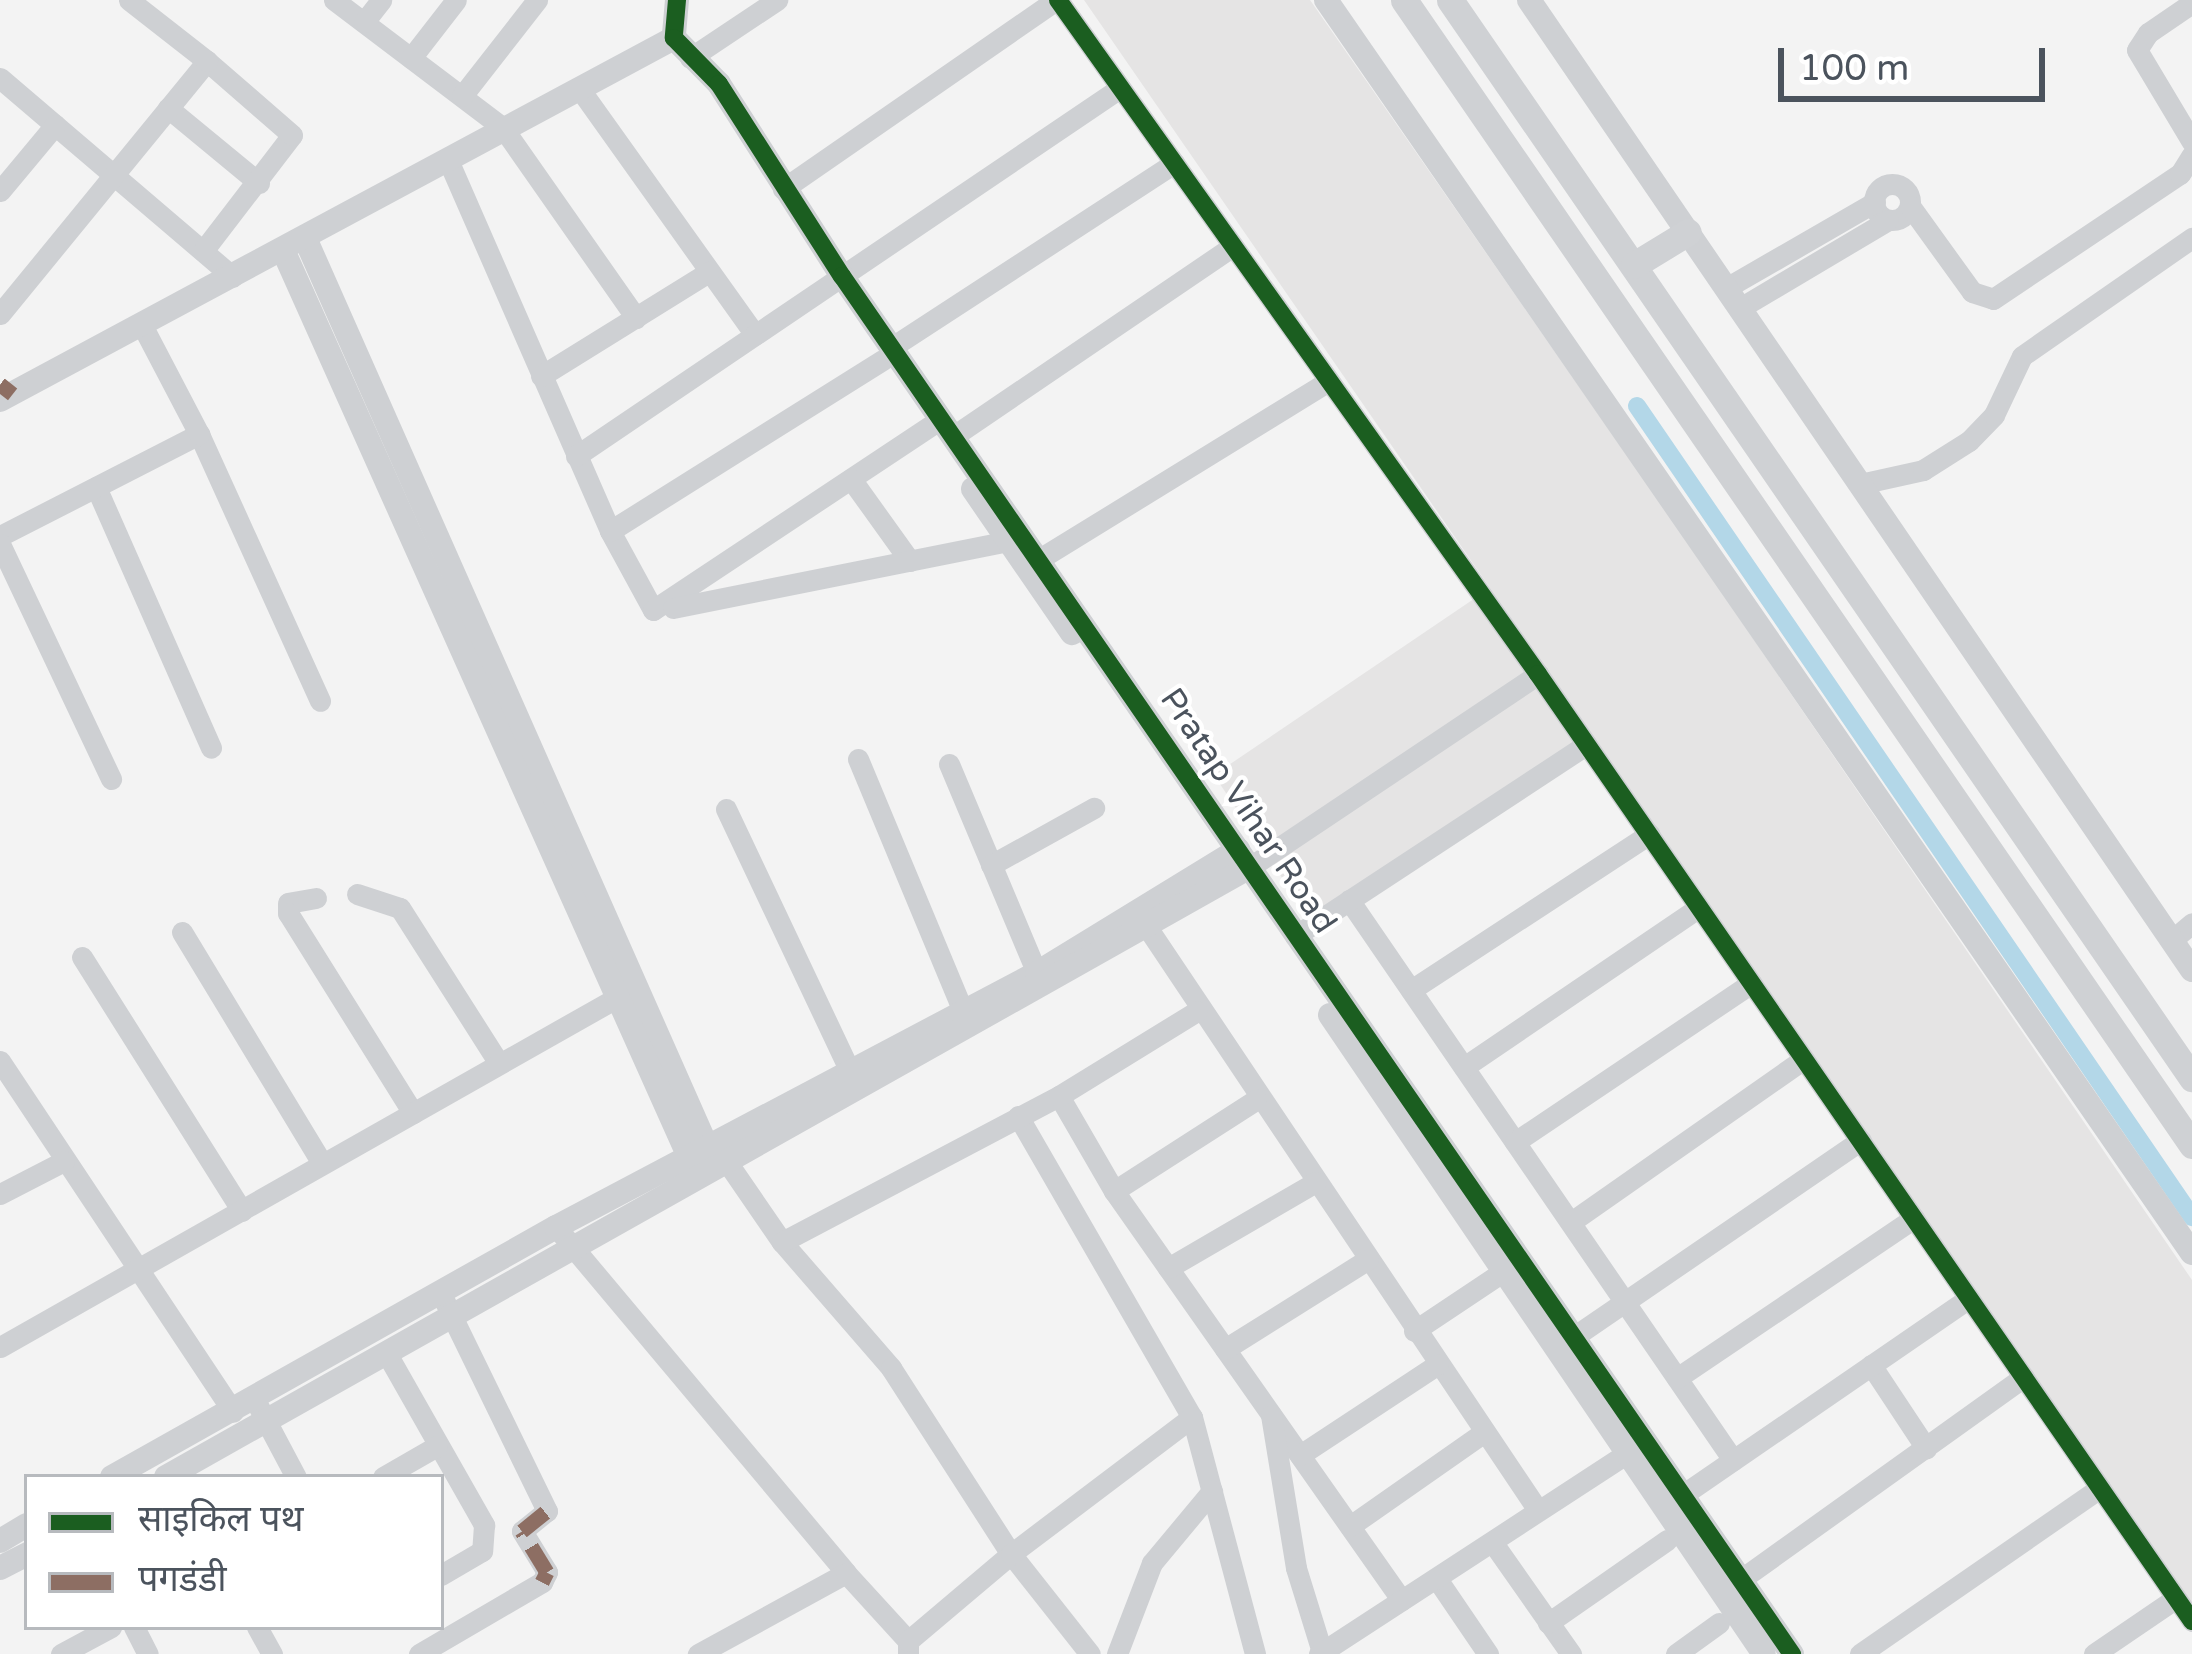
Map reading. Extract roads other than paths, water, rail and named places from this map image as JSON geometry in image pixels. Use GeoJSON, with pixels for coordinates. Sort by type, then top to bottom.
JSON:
{"type":"FeatureCollection","features":[{"type":"Feature","properties":{"kind":"main road"},"geometry":{"type":"LineString","coordinates":[[1405,0],[2192,1145]]}},
{"type":"Feature","properties":{"kind":"main road"},"geometry":{"type":"LineString","coordinates":[[1450,0],[2192,1078]]}},
{"type":"Feature","properties":{"kind":"main road"},"geometry":{"type":"LineString","coordinates":[[1634,265],[1688,232]]}},
{"type":"Feature","properties":{"kind":"street"},"geometry":{"type":"LineString","coordinates":[[129,0],[292,135],[203,251]]}},
{"type":"Feature","properties":{"kind":"street"},"geometry":{"type":"LineString","coordinates":[[334,0],[503,128],[636,319]]}},
{"type":"Feature","properties":{"kind":"street"},"geometry":{"type":"LineString","coordinates":[[364,22],[381,0]]}},
{"type":"Feature","properties":{"kind":"street"},"geometry":{"type":"LineString","coordinates":[[411,58],[456,0]]}},
{"type":"Feature","properties":{"kind":"street"},"geometry":{"type":"LineString","coordinates":[[462,96],[537,0]]}},
{"type":"Feature","properties":{"kind":"street","name":"Pratap Vihar Road"},"geometry":{"type":"LineString","coordinates":[[677,0],[689,57],[707,94],[888,354],[1008,541],[1120,688]]}},
{"type":"Feature","properties":{"kind":"street"},"geometry":{"type":"LineString","coordinates":[[4,393],[143,327],[579,88],[689,57],[777,0]]}},
{"type":"Feature","properties":{"kind":"street"},"geometry":{"type":"LineString","coordinates":[[783,189],[1057,0],[1538,674],[2192,1621]]}},
{"type":"Feature","properties":{"kind":"street"},"geometry":{"type":"LineString","coordinates":[[1326,0],[2192,1253]]}},
{"type":"Feature","properties":{"kind":"street"},"geometry":{"type":"LineString","coordinates":[[1529,0],[2192,970]]}},
{"type":"Feature","properties":{"kind":"street"},"geometry":{"type":"LineString","coordinates":[[2192,3],[2147,33],[2137,50],[2192,142]]}},
{"type":"Feature","properties":{"kind":"street","name":"Pratap Vihar Road"},"geometry":{"type":"LineString","coordinates":[[689,57],[718,84],[836,280]]}},
{"type":"Feature","properties":{"kind":"street"},"geometry":{"type":"LineString","coordinates":[[0,314],[207,61]]}},
{"type":"Feature","properties":{"kind":"street"},"geometry":{"type":"LineString","coordinates":[[0,78],[233,277]]}},
{"type":"Feature","properties":{"kind":"street"},"geometry":{"type":"LineString","coordinates":[[579,88],[755,335]]}},
{"type":"Feature","properties":{"kind":"street"},"geometry":{"type":"LineString","coordinates":[[577,456],[1120,88]]}},
{"type":"Feature","properties":{"kind":"street"},"geometry":{"type":"LineString","coordinates":[[169,108],[259,183]]}},
{"type":"Feature","properties":{"kind":"street"},"geometry":{"type":"LineString","coordinates":[[0,191],[55,124]]}},
{"type":"Feature","properties":{"kind":"street"},"geometry":{"type":"LineString","coordinates":[[1881,211],[1894,185],[1972,292],[1993,298],[2180,174],[2192,155]]}},
{"type":"Feature","properties":{"kind":"street"},"geometry":{"type":"LineString","coordinates":[[448,160],[646,604],[661,610],[1008,541]]}},
{"type":"Feature","properties":{"kind":"street"},"geometry":{"type":"LineString","coordinates":[[610,531],[888,354],[1174,163]]}},
{"type":"Feature","properties":{"kind":"street"},"geometry":{"type":"LineString","coordinates":[[1733,298],[1881,211],[1910,206]]}},
{"type":"Feature","properties":{"kind":"street"},"geometry":{"type":"LineString","coordinates":[[1860,484],[1923,470],[1969,441],[1994,415],[2022,356],[2192,238]]}},
{"type":"Feature","properties":{"kind":"street"},"geometry":{"type":"LineString","coordinates":[[294,244],[547,814],[708,1162]]}},
{"type":"Feature","properties":{"kind":"street"},"geometry":{"type":"LineString","coordinates":[[955,436],[1234,246]]}},
{"type":"Feature","properties":{"kind":"street"},"geometry":{"type":"LineString","coordinates":[[541,376],[709,272]]}},
{"type":"Feature","properties":{"kind":"street"},"geometry":{"type":"LineString","coordinates":[[143,327],[199,434],[320,701]]}},
{"type":"Feature","properties":{"kind":"street","name":"Pratap Vihar Road"},"geometry":{"type":"LineString","coordinates":[[888,354],[955,436],[1041,558],[1120,688],[1502,1273],[1636,1448],[1681,1496],[1792,1654]]}},
{"type":"Feature","properties":{"kind":"street"},"geometry":{"type":"LineString","coordinates":[[1041,558],[1330,381]]}},
{"type":"Feature","properties":{"kind":"street"},"geometry":{"type":"LineString","coordinates":[[661,610],[931,425]]}},
{"type":"Feature","properties":{"kind":"street"},"geometry":{"type":"LineString","coordinates":[[111,779],[0,540],[199,434]]}},
{"type":"Feature","properties":{"kind":"street"},"geometry":{"type":"LineString","coordinates":[[851,479],[910,560]]}},
{"type":"Feature","properties":{"kind":"street"},"geometry":{"type":"LineString","coordinates":[[96,487],[211,748]]}},
{"type":"Feature","properties":{"kind":"street"},"geometry":{"type":"LineString","coordinates":[[161,1470],[556,1227],[708,1162],[1147,927],[1238,863],[1538,674]]}},
{"type":"Feature","properties":{"kind":"street"},"geometry":{"type":"LineString","coordinates":[[1295,936],[1587,744]]}},
{"type":"Feature","properties":{"kind":"street"},"geometry":{"type":"LineString","coordinates":[[858,759],[963,1011]]}},
{"type":"Feature","properties":{"kind":"street"},"geometry":{"type":"LineString","coordinates":[[949,764],[1037,973]]}},
{"type":"Feature","properties":{"kind":"street"},"geometry":{"type":"LineString","coordinates":[[991,865],[1094,808]]}},
{"type":"Feature","properties":{"kind":"street"},"geometry":{"type":"LineString","coordinates":[[726,809],[851,1074]]}},
{"type":"Feature","properties":{"kind":"street"},"geometry":{"type":"LineString","coordinates":[[547,814],[616,998],[708,1162],[891,1368],[1011,1554],[1090,1654]]}},
{"type":"Feature","properties":{"kind":"street"},"geometry":{"type":"LineString","coordinates":[[1412,990],[1649,834]]}},
{"type":"Feature","properties":{"kind":"street"},"geometry":{"type":"LineString","coordinates":[[251,1411],[387,1354],[453,1318],[851,1074],[1238,863]]}},
{"type":"Feature","properties":{"kind":"street","name":"Pratap Vihar Road"},"geometry":{"type":"LineString","coordinates":[[1238,863],[1295,936],[1572,1338],[1764,1654]]}},
{"type":"Feature","properties":{"kind":"street"},"geometry":{"type":"LineString","coordinates":[[357,895],[400,908],[498,1062]]}},
{"type":"Feature","properties":{"kind":"street"},"geometry":{"type":"LineString","coordinates":[[316,898],[288,903],[288,913],[413,1114]]}},
{"type":"Feature","properties":{"kind":"street"},"geometry":{"type":"LineString","coordinates":[[1349,900],[1733,1460]]}},
{"type":"Feature","properties":{"kind":"street"},"geometry":{"type":"LineString","coordinates":[[1464,1066],[1699,907]]}},
{"type":"Feature","properties":{"kind":"street"},"geometry":{"type":"LineString","coordinates":[[2172,940],[2192,923]]}},
{"type":"Feature","properties":{"kind":"street"},"geometry":{"type":"LineString","coordinates":[[1147,927],[1256,1100],[1537,1509]]}},
{"type":"Feature","properties":{"kind":"street"},"geometry":{"type":"LineString","coordinates":[[182,932],[322,1163]]}},
{"type":"Feature","properties":{"kind":"street"},"geometry":{"type":"LineString","coordinates":[[82,957],[242,1211]]}},
{"type":"Feature","properties":{"kind":"street"},"geometry":{"type":"LineString","coordinates":[[1515,1142],[1752,983]]}},
{"type":"Feature","properties":{"kind":"street"},"geometry":{"type":"LineString","coordinates":[[0,1347],[616,998]]}},
{"type":"Feature","properties":{"kind":"street"},"geometry":{"type":"LineString","coordinates":[[782,1243],[1059,1096],[1197,1011]]}},
{"type":"Feature","properties":{"kind":"street"},"geometry":{"type":"LineString","coordinates":[[1570,1222],[1804,1059]]}},
{"type":"Feature","properties":{"kind":"street"},"geometry":{"type":"LineString","coordinates":[[0,1061],[134,1275],[251,1411],[294,1474]]}},
{"type":"Feature","properties":{"kind":"street"},"geometry":{"type":"LineString","coordinates":[[1059,1096],[1114,1191],[1401,1600]]}},
{"type":"Feature","properties":{"kind":"street"},"geometry":{"type":"LineString","coordinates":[[1114,1191],[1256,1100]]}},
{"type":"Feature","properties":{"kind":"street"},"geometry":{"type":"LineString","coordinates":[[1018,1116],[1192,1417],[1255,1654]]}},
{"type":"Feature","properties":{"kind":"street"},"geometry":{"type":"LineString","coordinates":[[1572,1338],[1622,1298],[1861,1141]]}},
{"type":"Feature","properties":{"kind":"street"},"geometry":{"type":"LineString","coordinates":[[0,1194],[64,1161]]}},
{"type":"Feature","properties":{"kind":"street"},"geometry":{"type":"LineString","coordinates":[[1168,1268],[1316,1182]]}},
{"type":"Feature","properties":{"kind":"street"},"geometry":{"type":"LineString","coordinates":[[1677,1378],[1914,1218]]}},
{"type":"Feature","properties":{"kind":"street"},"geometry":{"type":"LineString","coordinates":[[556,1227],[908,1647],[1011,1554],[1192,1417]]}},
{"type":"Feature","properties":{"kind":"street"},"geometry":{"type":"LineString","coordinates":[[1225,1349],[1367,1260]]}},
{"type":"Feature","properties":{"kind":"street"},"geometry":{"type":"LineString","coordinates":[[1414,1331],[1502,1273]]}},
{"type":"Feature","properties":{"kind":"street"},"geometry":{"type":"LineString","coordinates":[[419,1654],[542,1582],[547,1571],[522,1531],[547,1511],[441,1294]]}},
{"type":"Feature","properties":{"kind":"street"},"geometry":{"type":"LineString","coordinates":[[1681,1496],[1969,1298]]}},
{"type":"Feature","properties":{"kind":"street"},"geometry":{"type":"LineString","coordinates":[[387,1354],[487,1540],[472,1559],[444,1573]]}},
{"type":"Feature","properties":{"kind":"street"},"geometry":{"type":"LineString","coordinates":[[1300,1455],[1438,1364]]}},
{"type":"Feature","properties":{"kind":"street"},"geometry":{"type":"LineString","coordinates":[[1871,1365],[1926,1448]]}},
{"type":"Feature","properties":{"kind":"street"},"geometry":{"type":"LineString","coordinates":[[1740,1580],[2024,1377]]}},
{"type":"Feature","properties":{"kind":"street"},"geometry":{"type":"LineString","coordinates":[[1271,1414],[1296,1568],[1321,1653],[1636,1448]]}},
{"type":"Feature","properties":{"kind":"street"},"geometry":{"type":"LineString","coordinates":[[1350,1526],[1484,1433]]}},
{"type":"Feature","properties":{"kind":"street"},"geometry":{"type":"LineString","coordinates":[[388,1474],[437,1446]]}},
{"type":"Feature","properties":{"kind":"street"},"geometry":{"type":"LineString","coordinates":[[1860,1654],[2100,1488]]}},
{"type":"Feature","properties":{"kind":"street"},"geometry":{"type":"LineString","coordinates":[[1117,1654],[1152,1563],[1212,1491]]}},
{"type":"Feature","properties":{"kind":"street"},"geometry":{"type":"LineString","coordinates":[[1548,1623],[1667,1540]]}},
{"type":"Feature","properties":{"kind":"street"},"geometry":{"type":"LineString","coordinates":[[1493,1543],[1570,1654]]}},
{"type":"Feature","properties":{"kind":"street"},"geometry":{"type":"LineString","coordinates":[[698,1654],[846,1573]]}},
{"type":"Feature","properties":{"kind":"street"},"geometry":{"type":"LineString","coordinates":[[1437,1579],[1488,1654]]}},
{"type":"Feature","properties":{"kind":"street"},"geometry":{"type":"LineString","coordinates":[[2094,1654],[2176,1598]]}},
{"type":"Feature","properties":{"kind":"street"},"geometry":{"type":"LineString","coordinates":[[1676,1654],[1719,1623]]}},
{"type":"Feature","properties":{"kind":"street"},"geometry":{"type":"LineString","coordinates":[[61,1654],[105,1630]]}},
{"type":"Feature","properties":{"kind":"waterway"},"geometry":{"type":"LineString","coordinates":[[1637,406],[2192,1217]]}}]}
